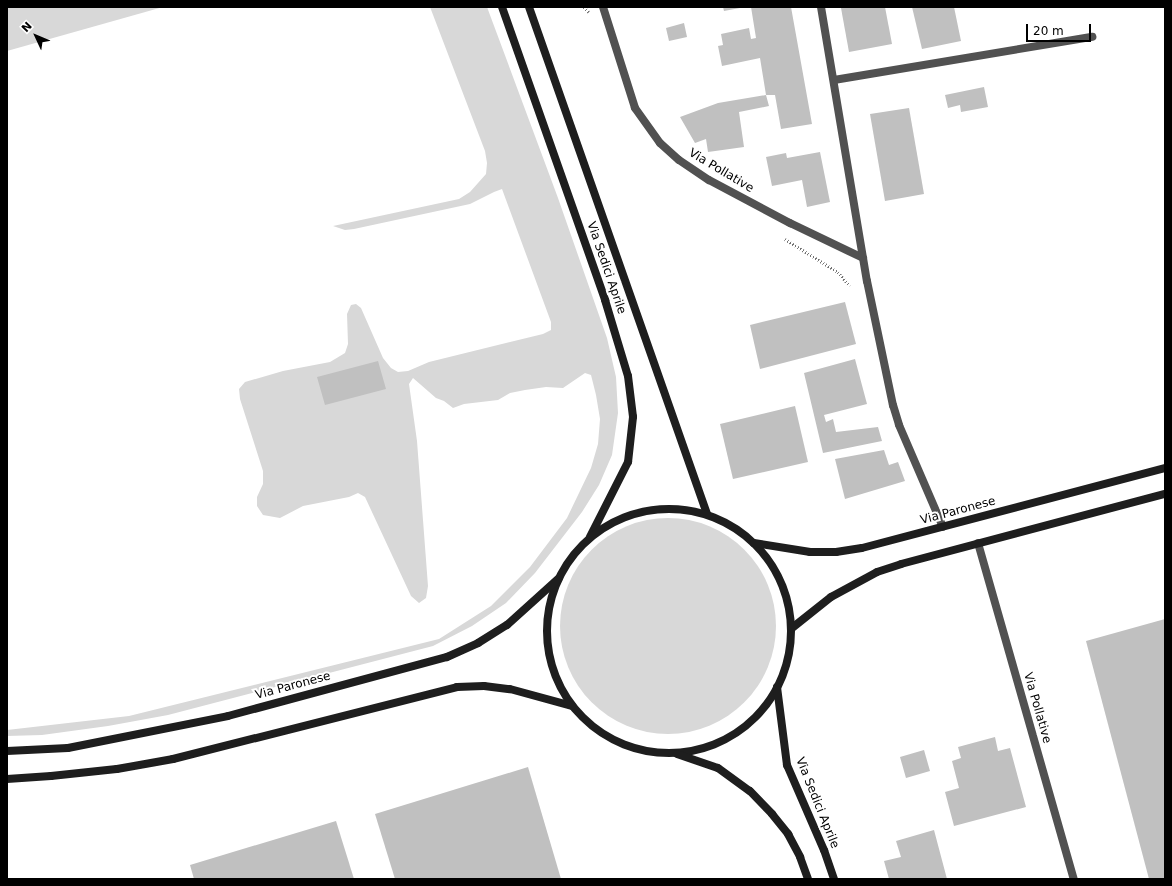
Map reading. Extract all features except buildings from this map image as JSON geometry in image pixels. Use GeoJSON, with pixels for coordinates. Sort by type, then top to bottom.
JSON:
{"type":"FeatureCollection","features":[{"type":"Feature","properties":{"kind":"main road","name":"Via Sedici Aprile"},"geometry":{"type":"LineString","coordinates":[[502,7],[605,300],[628,376],[633,417],[628,462],[590,538]]}},
{"type":"Feature","properties":{"kind":"main road","name":"Via Sedici Aprile"},"geometry":{"type":"LineString","coordinates":[[529,7],[707,514]]}},
{"type":"Feature","properties":{"kind":"main road","name":"Via Paronese"},"geometry":{"type":"LineString","coordinates":[[754,543],[810,552],[836,552],[862,548],[1165,468]]}},
{"type":"Feature","properties":{"kind":"main road"},"geometry":{"type":"LineString","coordinates":[[792,628],[831,597],[877,572],[978,543],[1165,494]]}},
{"type":"Feature","properties":{"kind":"main road","name":"Via Sedici Aprile"},"geometry":{"type":"LineString","coordinates":[[668,508],[707,514],[740,530],[768,559],[785,591],[790,609],[792,628],[790,652],[778,687],[763,710],[746,726],[722,741],[700,750],[676,753],[639,750],[618,742],[601,732],[572,706],[563,692],[553,670],[546,632],[548,610],[558,579],[570,558],[590,538],[614,522],[643,511],[668,508]]}},
{"type":"Feature","properties":{"kind":"main road","name":"Via Paronese"},"geometry":{"type":"LineString","coordinates":[[7,751],[68,748],[228,716],[447,656],[478,643],[507,625],[558,579]]}},
{"type":"Feature","properties":{"kind":"main road"},"geometry":{"type":"LineString","coordinates":[[7,779],[110,770],[173,759],[457,687],[484,686],[510,689],[572,706]]}},
{"type":"Feature","properties":{"kind":"main road","name":"Via Sedici Aprile"},"geometry":{"type":"LineString","coordinates":[[778,687],[787,765],[824,850],[834,879]]}},
{"type":"Feature","properties":{"kind":"main road","name":"Via Sedici Aprile"},"geometry":{"type":"LineString","coordinates":[[676,753],[718,768],[750,791],[772,814],[788,834],[800,858],[808,879]]}},
{"type":"Feature","properties":{"kind":"street","name":"Via Pollative"},"geometry":{"type":"LineString","coordinates":[[603,7],[636,108],[660,143],[679,160],[709,180],[790,223],[863,258]]}},
{"type":"Feature","properties":{"kind":"street"},"geometry":{"type":"LineString","coordinates":[[821,7],[863,258],[893,405],[902,431],[943,527]]}},
{"type":"Feature","properties":{"kind":"street"},"geometry":{"type":"LineString","coordinates":[[834,80],[1092,37]]}},
{"type":"Feature","properties":{"kind":"street","name":"Via Pollative"},"geometry":{"type":"LineString","coordinates":[[978,543],[1074,879]]}},
{"type":"Feature","properties":{"kind":"shaded area"},"geometry":{"type":"Polygon","coordinates":[[[7,7],[163,7],[7,51],[7,7]]]}},
{"type":"Feature","properties":{"kind":"shaded area"},"geometry":{"type":"Polygon","coordinates":[[[430,7],[487,7],[558,198],[607,338],[616,377],[618,413],[612,455],[599,485],[582,512],[535,573],[506,603],[472,626],[433,646],[168,715],[108,726],[42,735],[7,736],[7,730],[129,716],[439,639],[491,606],[530,567],[567,518],[591,468],[598,444],[600,419],[596,395],[591,375],[585,373],[563,388],[546,387],[525,390],[510,393],[498,400],[464,404],[453,408],[444,401],[436,398],[413,378],[409,384],[417,441],[428,586],[426,598],[419,603],[411,596],[365,497],[358,493],[349,497],[303,506],[280,518],[263,515],[257,506],[257,497],[263,484],[263,471],[240,399],[239,389],[245,382],[283,371],[330,362],[345,353],[348,344],[347,314],[351,305],[356,304],[361,308],[383,358],[391,368],[398,372],[408,371],[429,362],[543,334],[551,330],[551,322],[502,189],[470,204],[354,229],[345,230],[333,226],[459,199],[470,192],[486,174],[487,163],[485,151],[430,7]]]}},
{"type":"Feature","properties":{"kind":"shaded area"},"geometry":{"type":"Polygon","coordinates":[[[668,518],[689,520],[719,531],[744,550],[763,575],[774,605],[776,626],[774,647],[763,677],[744,702],[719,721],[689,732],[668,734],[647,732],[617,721],[592,702],[573,677],[562,647],[560,626],[562,605],[573,575],[592,550],[617,531],[647,520],[668,518]]]}}]}
